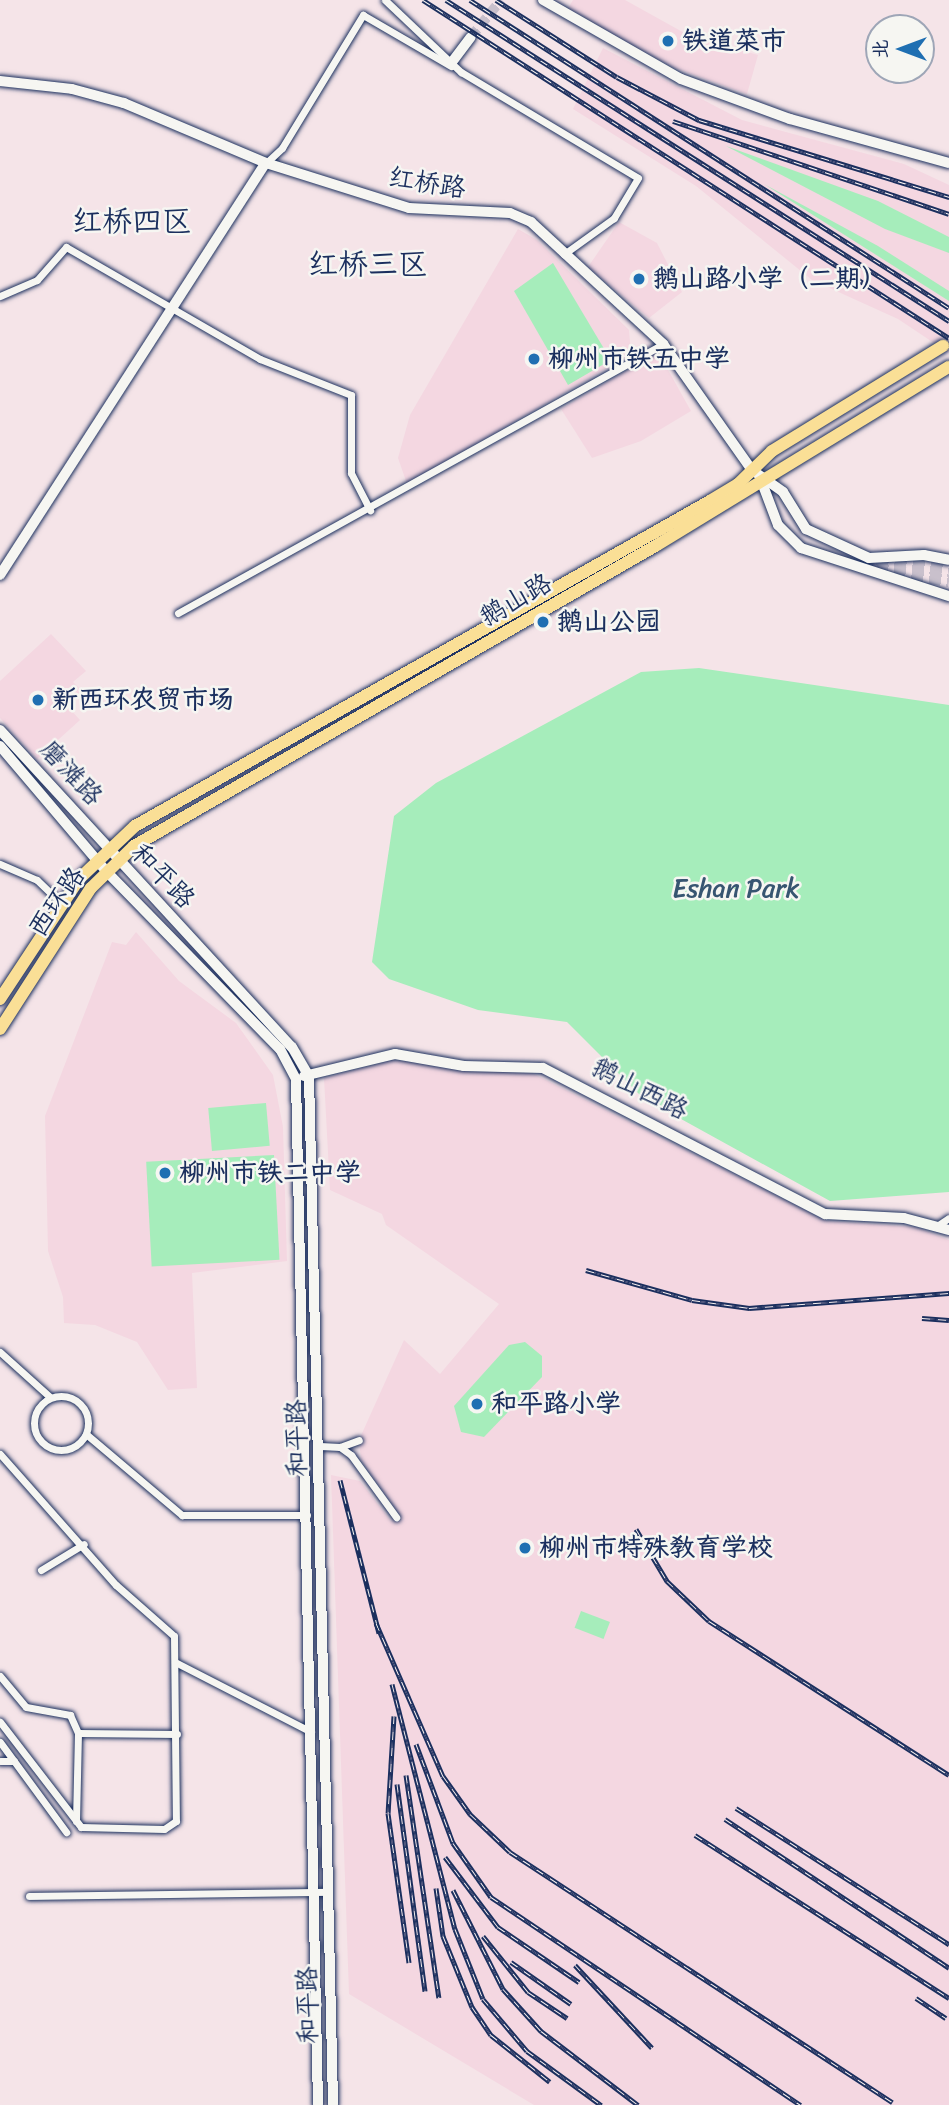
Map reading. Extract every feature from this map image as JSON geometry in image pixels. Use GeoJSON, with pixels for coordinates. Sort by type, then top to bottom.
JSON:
{"type":"FeatureCollection","features":[{"type":"Feature","properties":{"kind":"main road","name":"鹅山路"},"geometry":{"type":"LineString","coordinates":[[102,854],[135,826],[710,501],[772,451],[943,346]]}},
{"type":"Feature","properties":{"kind":"main road","name":"鹅山路"},"geometry":{"type":"LineString","coordinates":[[106,871],[115,860],[949,367]]}},
{"type":"Feature","properties":{"kind":"main road","name":"西环路"},"geometry":{"type":"LineString","coordinates":[[0,999],[62,904],[102,854]]}},
{"type":"Feature","properties":{"kind":"main road","name":"西环路"},"geometry":{"type":"LineString","coordinates":[[0,1029],[106,871]]}},
{"type":"Feature","properties":{"kind":"street"},"geometry":{"type":"LineString","coordinates":[[385,0],[461,72]]}},
{"type":"Feature","properties":{"kind":"street"},"geometry":{"type":"LineString","coordinates":[[543,0],[681,79],[790,119],[949,163]]}},
{"type":"Feature","properties":{"kind":"street"},"geometry":{"type":"LineString","coordinates":[[0,575],[266,163],[282,148],[363,15],[638,178],[614,218],[564,254]]}},
{"type":"Feature","properties":{"kind":"street"},"geometry":{"type":"LineString","coordinates":[[452,62],[471,37]]}},
{"type":"Feature","properties":{"kind":"street","name":"红桥路"},"geometry":{"type":"LineString","coordinates":[[0,81],[72,89],[124,103],[266,163],[408,208],[510,212],[531,222],[663,344],[751,470],[761,480],[783,492],[806,529],[869,558],[924,555],[949,560]]}},
{"type":"Feature","properties":{"kind":"street"},"geometry":{"type":"LineString","coordinates":[[0,296],[37,280],[66,247],[170,310],[260,359],[351,395],[351,473],[370,510]]}},
{"type":"Feature","properties":{"kind":"street"},"geometry":{"type":"LineString","coordinates":[[178,612],[370,510],[663,344]]}},
{"type":"Feature","properties":{"kind":"street"},"geometry":{"type":"LineString","coordinates":[[761,480],[778,525],[801,548],[875,569],[923,591],[949,596]]}},
{"type":"Feature","properties":{"kind":"street","name":"磨滩路"},"geometry":{"type":"LineString","coordinates":[[0,730],[102,854]]}},
{"type":"Feature","properties":{"kind":"street","name":"磨滩路"},"geometry":{"type":"LineString","coordinates":[[0,746],[102,854]]}},
{"type":"Feature","properties":{"kind":"street","name":"和平路"},"geometry":{"type":"LineString","coordinates":[[102,854],[115,860],[292,1046],[309,1075],[320,1446],[333,2105]]}},
{"type":"Feature","properties":{"kind":"street","name":"和平路"},"geometry":{"type":"LineString","coordinates":[[102,854],[106,871],[280,1049],[296,1079],[318,2105]]}},
{"type":"Feature","properties":{"kind":"street"},"geometry":{"type":"LineString","coordinates":[[0,864],[37,880],[62,904]]}},
{"type":"Feature","properties":{"kind":"street","name":"鹅山西路"},"geometry":{"type":"LineString","coordinates":[[296,1079],[395,1054],[464,1066],[543,1069],[825,1214],[937,1226],[949,1230]]}},
{"type":"Feature","properties":{"kind":"street"},"geometry":{"type":"LineString","coordinates":[[937,1226],[949,1218]]}},
{"type":"Feature","properties":{"kind":"street"},"geometry":{"type":"LineString","coordinates":[[0,1352],[50,1397],[68,1396],[84,1407],[86,1434],[182,1515],[307,1515]]}},
{"type":"Feature","properties":{"kind":"street"},"geometry":{"type":"LineString","coordinates":[[50,1397],[34,1419],[41,1443],[65,1450],[86,1434]]}},
{"type":"Feature","properties":{"kind":"street"},"geometry":{"type":"LineString","coordinates":[[320,1446],[340,1447],[359,1440]]}},
{"type":"Feature","properties":{"kind":"street"},"geometry":{"type":"LineString","coordinates":[[340,1447],[396,1517]]}},
{"type":"Feature","properties":{"kind":"street"},"geometry":{"type":"LineString","coordinates":[[0,1454],[84,1544],[116,1586],[174,1636],[176,1821],[164,1829],[81,1828],[0,1722]]}},
{"type":"Feature","properties":{"kind":"street"},"geometry":{"type":"LineString","coordinates":[[41,1570],[84,1544]]}},
{"type":"Feature","properties":{"kind":"street"},"geometry":{"type":"LineString","coordinates":[[175,1662],[312,1733]]}},
{"type":"Feature","properties":{"kind":"street"},"geometry":{"type":"LineString","coordinates":[[0,1676],[26,1707],[70,1714],[78,1733],[76,1821]]}},
{"type":"Feature","properties":{"kind":"street"},"geometry":{"type":"LineString","coordinates":[[78,1733],[177,1734]]}},
{"type":"Feature","properties":{"kind":"street"},"geometry":{"type":"LineString","coordinates":[[0,1742],[66,1832]]}},
{"type":"Feature","properties":{"kind":"street"},"geometry":{"type":"LineString","coordinates":[[0,1761],[14,1761]]}},
{"type":"Feature","properties":{"kind":"street"},"geometry":{"type":"LineString","coordinates":[[29,1896],[329,1892]]}},
{"type":"Feature","properties":{"kind":"shaded area","name":"铁道菜市"},"geometry":{"type":"Polygon","coordinates":[[[573,0],[625,0],[688,35],[758,55],[747,94],[672,67],[567,10],[573,0]]]}},
{"type":"Feature","properties":{"kind":"shaded area"},"geometry":{"type":"Polygon","coordinates":[[[603,48],[742,120],[904,164],[949,185],[949,353],[898,319],[812,280],[696,186],[573,109],[603,48]]]}},
{"type":"Feature","properties":{"kind":"shaded area","name":"鹅山路小学（二期）"},"geometry":{"type":"Polygon","coordinates":[[[619,222],[657,243],[682,292],[649,318],[588,267],[619,222]]]}},
{"type":"Feature","properties":{"kind":"shaded area","name":"柳州市铁五中学"},"geometry":{"type":"Polygon","coordinates":[[[518,229],[537,240],[629,330],[631,354],[407,484],[398,458],[410,415],[518,229]]]}},
{"type":"Feature","properties":{"kind":"shaded area"},"geometry":{"type":"Polygon","coordinates":[[[658,352],[691,411],[641,441],[592,458],[561,409],[658,352]]]}},
{"type":"Feature","properties":{"kind":"shaded area","name":"新西环农贸市场"},"geometry":{"type":"Polygon","coordinates":[[[51,634],[86,671],[73,682],[84,693],[68,707],[80,720],[37,759],[0,718],[0,681],[51,634]]]}},
{"type":"Feature","properties":{"kind":"shaded area","name":"柳州市铁二中学"},"geometry":{"type":"Polygon","coordinates":[[[136,932],[179,981],[236,1023],[273,1075],[283,1127],[287,1261],[192,1273],[197,1388],[168,1390],[137,1342],[95,1325],[64,1323],[63,1297],[48,1251],[45,1116],[112,942],[126,945],[136,932]]]}},
{"type":"Feature","properties":{"kind":"shaded area"},"geometry":{"type":"Polygon","coordinates":[[[392,1060],[532,1073],[827,1221],[916,1227],[949,1240],[949,2105],[534,2105],[349,1994],[331,1475],[360,1481],[391,1521],[399,1514],[361,1460],[359,1440],[404,1340],[440,1374],[499,1304],[386,1225],[382,1214],[330,1190],[324,1078],[392,1060]]]}},
{"type":"Feature","properties":{"kind":"green space"},"geometry":{"type":"Polygon","coordinates":[[[726,146],[878,201],[949,237],[949,253],[885,229],[726,146]]]}},
{"type":"Feature","properties":{"kind":"green space"},"geometry":{"type":"Polygon","coordinates":[[[764,184],[878,246],[949,291],[949,301],[764,184]]]}},
{"type":"Feature","properties":{"kind":"green space"},"geometry":{"type":"Polygon","coordinates":[[[553,263],[606,352],[604,364],[568,385],[514,291],[553,263]]]}},
{"type":"Feature","properties":{"kind":"green space","name":"Eshan Park"},"geometry":{"type":"Polygon","coordinates":[[[699,668],[949,705],[949,1192],[830,1201],[643,1098],[567,1022],[478,1010],[389,979],[372,962],[394,816],[436,783],[641,672],[699,668]]]}},
{"type":"Feature","properties":{"kind":"green space"},"geometry":{"type":"Polygon","coordinates":[[[266,1103],[270,1146],[212,1151],[208,1108],[266,1103]]]}},
{"type":"Feature","properties":{"kind":"green space"},"geometry":{"type":"Polygon","coordinates":[[[274,1155],[279,1260],[152,1267],[146,1162],[274,1155]]]}},
{"type":"Feature","properties":{"kind":"green space"},"geometry":{"type":"Polygon","coordinates":[[[525,1342],[542,1356],[542,1377],[484,1437],[461,1432],[454,1406],[509,1345],[525,1342]]]}},
{"type":"Feature","properties":{"kind":"green space"},"geometry":{"type":"Polygon","coordinates":[[[581,1611],[610,1622],[603,1639],[575,1628],[581,1611]]]}},
{"type":"Feature","properties":{"kind":"tunnel"},"geometry":{"type":"LineString","coordinates":[[471,37],[501,0]]}},
{"type":"Feature","properties":{"kind":"tunnel"},"geometry":{"type":"LineString","coordinates":[[877,559],[949,571]]}},
{"type":"Feature","properties":{"kind":"tunnel"},"geometry":{"type":"LineString","coordinates":[[876,569],[949,581]]}},
{"type":"Feature","properties":{"kind":"railway"},"geometry":{"type":"LineString","coordinates":[[423,0],[949,338]]}},
{"type":"Feature","properties":{"kind":"railway"},"geometry":{"type":"LineString","coordinates":[[446,0],[949,321]]}},
{"type":"Feature","properties":{"kind":"railway"},"geometry":{"type":"LineString","coordinates":[[470,0],[949,308]]}},
{"type":"Feature","properties":{"kind":"railway"},"geometry":{"type":"LineString","coordinates":[[496,0],[617,77],[699,120],[949,197]]}},
{"type":"Feature","properties":{"kind":"railway"},"geometry":{"type":"LineString","coordinates":[[673,121],[949,214]]}},
{"type":"Feature","properties":{"kind":"railway"},"geometry":{"type":"LineString","coordinates":[[586,1270],[692,1300],[749,1308],[949,1293]]}},
{"type":"Feature","properties":{"kind":"railway"},"geometry":{"type":"LineString","coordinates":[[922,1318],[949,1320]]}},
{"type":"Feature","properties":{"kind":"railway"},"geometry":{"type":"LineString","coordinates":[[340,1480],[379,1633]]}},
{"type":"Feature","properties":{"kind":"railway"},"geometry":{"type":"LineString","coordinates":[[636,1529],[667,1581],[709,1621],[949,1775]]}},
{"type":"Feature","properties":{"kind":"railway"},"geometry":{"type":"LineString","coordinates":[[376,1623],[443,1776],[470,1814],[510,1852],[892,2102]]}},
{"type":"Feature","properties":{"kind":"railway"},"geometry":{"type":"LineString","coordinates":[[392,1684],[455,1929],[483,1999],[527,2051],[601,2105]]}},
{"type":"Feature","properties":{"kind":"railway"},"geometry":{"type":"LineString","coordinates":[[394,1716],[388,1813],[409,1963]]}},
{"type":"Feature","properties":{"kind":"railway"},"geometry":{"type":"LineString","coordinates":[[416,1744],[453,1843],[491,1897],[801,2105]]}},
{"type":"Feature","properties":{"kind":"railway"},"geometry":{"type":"LineString","coordinates":[[406,1775],[439,1998]]}},
{"type":"Feature","properties":{"kind":"railway"},"geometry":{"type":"LineString","coordinates":[[397,1784],[425,1991]]}},
{"type":"Feature","properties":{"kind":"railway"},"geometry":{"type":"LineString","coordinates":[[736,1808],[949,1944]]}},
{"type":"Feature","properties":{"kind":"railway"},"geometry":{"type":"LineString","coordinates":[[725,1819],[949,1968]]}},
{"type":"Feature","properties":{"kind":"railway"},"geometry":{"type":"LineString","coordinates":[[695,1835],[949,1998]]}},
{"type":"Feature","properties":{"kind":"railway"},"geometry":{"type":"LineString","coordinates":[[445,1857],[498,1927],[579,1982]]}},
{"type":"Feature","properties":{"kind":"railway"},"geometry":{"type":"LineString","coordinates":[[436,1888],[443,1936],[472,2007],[491,2035],[550,2082]]}},
{"type":"Feature","properties":{"kind":"railway"},"geometry":{"type":"LineString","coordinates":[[453,1890],[503,1989],[541,2031],[638,2105]]}},
{"type":"Feature","properties":{"kind":"railway"},"geometry":{"type":"LineString","coordinates":[[483,1936],[528,1992],[567,2018]]}},
{"type":"Feature","properties":{"kind":"railway"},"geometry":{"type":"LineString","coordinates":[[511,1962],[571,2004]]}},
{"type":"Feature","properties":{"kind":"railway"},"geometry":{"type":"LineString","coordinates":[[575,1965],[652,2048]]}},
{"type":"Feature","properties":{"kind":"railway"},"geometry":{"type":"LineString","coordinates":[[916,1998],[946,2018]]}},
{"type":"Feature","properties":{"kind":"place","name":"铁道菜市"},"geometry":{"type":"Point","coordinates":[668,41]}},
{"type":"Feature","properties":{"kind":"place","name":"鹅山路小学（二期）"},"geometry":{"type":"Point","coordinates":[639,279]}},
{"type":"Feature","properties":{"kind":"place","name":"柳州市铁五中学"},"geometry":{"type":"Point","coordinates":[534,359]}},
{"type":"Feature","properties":{"kind":"place","name":"鹅山公园"},"geometry":{"type":"Point","coordinates":[543,622]}},
{"type":"Feature","properties":{"kind":"place","name":"新西环农贸市场"},"geometry":{"type":"Point","coordinates":[38,700]}},
{"type":"Feature","properties":{"kind":"place","name":"柳州市铁二中学"},"geometry":{"type":"Point","coordinates":[165,1173]}},
{"type":"Feature","properties":{"kind":"place","name":"和平路小学"},"geometry":{"type":"Point","coordinates":[477,1404]}},
{"type":"Feature","properties":{"kind":"place","name":"柳州市特殊教育学校"},"geometry":{"type":"Point","coordinates":[525,1548]}},
{"type":"Feature","properties":{"kind":"district","name":"红桥四区"},"geometry":{"type":"Point","coordinates":[132,221]}},
{"type":"Feature","properties":{"kind":"district","name":"红桥三区"},"geometry":{"type":"Point","coordinates":[368,264]}}]}
